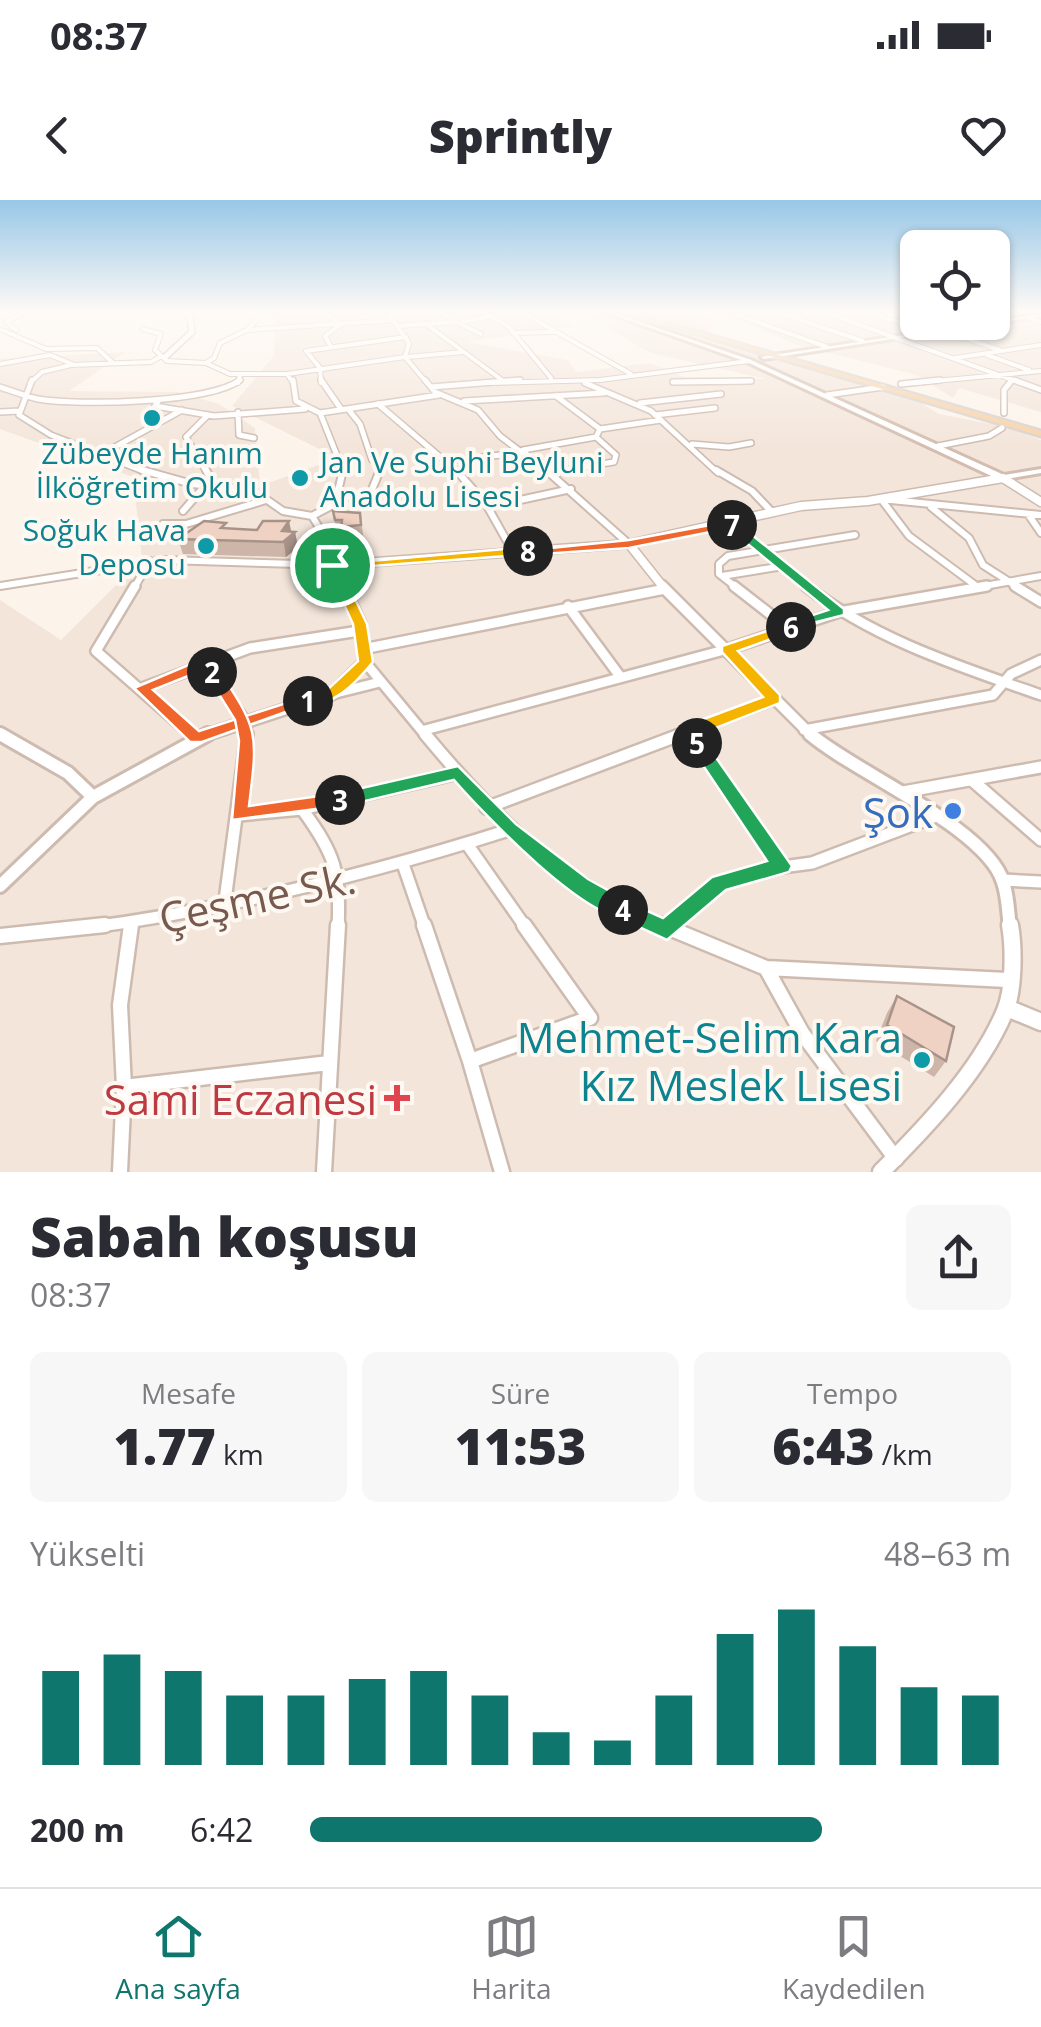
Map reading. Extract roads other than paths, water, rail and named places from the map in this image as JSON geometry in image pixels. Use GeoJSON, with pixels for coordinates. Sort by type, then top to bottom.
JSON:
{"type":"FeatureCollection","features":[{"type":"Feature","properties":{"kind":"main road"},"geometry":{"type":"LineString","coordinates":[[738,357],[1003,478],[1041,472]]}},
{"type":"Feature","properties":{"kind":"main road"},"geometry":{"type":"LineString","coordinates":[[749,361],[765,357]]}},
{"type":"Feature","properties":{"kind":"main road"},"geometry":{"type":"LineString","coordinates":[[783,357],[1041,432]]}},
{"type":"Feature","properties":{"kind":"main road"},"geometry":{"type":"LineString","coordinates":[[814,357],[1041,432]]}},
{"type":"Feature","properties":{"kind":"street"},"geometry":{"type":"LineString","coordinates":[[0,364],[37,357]]}},
{"type":"Feature","properties":{"kind":"street"},"geometry":{"type":"LineString","coordinates":[[56,357],[72,364]]}},
{"type":"Feature","properties":{"kind":"street"},"geometry":{"type":"LineString","coordinates":[[106,357],[113,363]]}},
{"type":"Feature","properties":{"kind":"street"},"geometry":{"type":"LineString","coordinates":[[19,410],[33,378],[44,372],[72,364],[160,357]]}},
{"type":"Feature","properties":{"kind":"street"},"geometry":{"type":"LineString","coordinates":[[164,357],[206,363],[221,372],[240,375],[286,374],[403,357]]}},
{"type":"Feature","properties":{"kind":"street"},"geometry":{"type":"LineString","coordinates":[[206,363],[214,357]]}},
{"type":"Feature","properties":{"kind":"street"},"geometry":{"type":"LineString","coordinates":[[19,410],[26,424],[160,477],[253,490],[283,511],[312,516],[337,498],[370,496],[378,490],[381,478],[379,461],[372,460],[360,424],[320,384],[320,368],[312,357]]}},
{"type":"Feature","properties":{"kind":"street"},"geometry":{"type":"LineString","coordinates":[[406,357],[440,395]]}},
{"type":"Feature","properties":{"kind":"street"},"geometry":{"type":"LineString","coordinates":[[470,357],[502,380]]}},
{"type":"Feature","properties":{"kind":"street"},"geometry":{"type":"LineString","coordinates":[[533,357],[551,378]]}},
{"type":"Feature","properties":{"kind":"street"},"geometry":{"type":"LineString","coordinates":[[601,357],[634,376]]}},
{"type":"Feature","properties":{"kind":"street"},"geometry":{"type":"LineString","coordinates":[[952,358],[957,357]]}},
{"type":"Feature","properties":{"kind":"street"},"geometry":{"type":"LineString","coordinates":[[994,357],[1032,372]]}},
{"type":"Feature","properties":{"kind":"street"},"geometry":{"type":"LineString","coordinates":[[952,358],[1041,390]]}},
{"type":"Feature","properties":{"kind":"street"},"geometry":{"type":"LineString","coordinates":[[431,386],[551,378],[582,381],[749,361]]}},
{"type":"Feature","properties":{"kind":"street"},"geometry":{"type":"LineString","coordinates":[[12,362],[44,372]]}},
{"type":"Feature","properties":{"kind":"street"},"geometry":{"type":"LineString","coordinates":[[902,384],[1041,371]]}},
{"type":"Feature","properties":{"kind":"street"},"geometry":{"type":"LineString","coordinates":[[659,372],[694,396]]}},
{"type":"Feature","properties":{"kind":"street"},"geometry":{"type":"LineString","coordinates":[[286,374],[293,380],[296,401],[320,413],[440,395],[478,410],[500,436],[525,451],[629,544],[665,588],[804,730],[834,754],[903,792],[989,857],[1003,880],[1012,938],[1007,1008],[978,1056],[896,1158],[880,1172]]}},
{"type":"Feature","properties":{"kind":"street"},"geometry":{"type":"LineString","coordinates":[[0,387],[27,395],[160,400],[229,389],[240,382],[240,375]]}},
{"type":"Feature","properties":{"kind":"street"},"geometry":{"type":"LineString","coordinates":[[672,382],[750,380]]}},
{"type":"Feature","properties":{"kind":"street"},"geometry":{"type":"LineString","coordinates":[[1004,413],[1004,390],[1012,380]]}},
{"type":"Feature","properties":{"kind":"street"},"geometry":{"type":"LineString","coordinates":[[582,381],[640,403],[692,444],[722,477],[752,492],[772,512]]}},
{"type":"Feature","properties":{"kind":"street"},"geometry":{"type":"LineString","coordinates":[[689,381],[709,394]]}},
{"type":"Feature","properties":{"kind":"street"},"geometry":{"type":"LineString","coordinates":[[828,395],[883,387]]}},
{"type":"Feature","properties":{"kind":"street"},"geometry":{"type":"LineString","coordinates":[[462,401],[606,393]]}},
{"type":"Feature","properties":{"kind":"street"},"geometry":{"type":"LineString","coordinates":[[640,403],[720,394]]}},
{"type":"Feature","properties":{"kind":"street"},"geometry":{"type":"LineString","coordinates":[[556,396],[600,429],[715,408]]}},
{"type":"Feature","properties":{"kind":"street"},"geometry":{"type":"LineString","coordinates":[[160,400],[156,406],[208,415],[308,409]]}},
{"type":"Feature","properties":{"kind":"street"},"geometry":{"type":"LineString","coordinates":[[378,404],[460,469],[492,506],[513,552]]}},
{"type":"Feature","properties":{"kind":"street"},"geometry":{"type":"LineString","coordinates":[[104,454],[185,408]]}},
{"type":"Feature","properties":{"kind":"street"},"geometry":{"type":"LineString","coordinates":[[0,412],[19,410]]}},
{"type":"Feature","properties":{"kind":"street"},"geometry":{"type":"LineString","coordinates":[[238,412],[239,435],[254,438]]}},
{"type":"Feature","properties":{"kind":"street"},"geometry":{"type":"LineString","coordinates":[[320,413],[332,434],[338,458],[346,460],[337,498]]}},
{"type":"Feature","properties":{"kind":"street"},"geometry":{"type":"LineString","coordinates":[[183,511],[211,479],[186,438],[208,415]]}},
{"type":"Feature","properties":{"kind":"street"},"geometry":{"type":"LineString","coordinates":[[938,446],[989,436],[1002,428]]}},
{"type":"Feature","properties":{"kind":"street"},"geometry":{"type":"LineString","coordinates":[[447,462],[596,436],[600,429]]}},
{"type":"Feature","properties":{"kind":"street"},"geometry":{"type":"LineString","coordinates":[[550,472],[614,462],[616,454],[596,436]]}},
{"type":"Feature","properties":{"kind":"street"},"geometry":{"type":"LineString","coordinates":[[692,444],[729,447],[752,442]]}},
{"type":"Feature","properties":{"kind":"street"},"geometry":{"type":"LineString","coordinates":[[0,586],[150,562],[332,565],[629,544],[772,512],[881,499],[1003,478],[1041,502]]}},
{"type":"Feature","properties":{"kind":"street"},"geometry":{"type":"LineString","coordinates":[[492,506],[571,490]]}},
{"type":"Feature","properties":{"kind":"street"},"geometry":{"type":"LineString","coordinates":[[881,499],[1041,516]]}},
{"type":"Feature","properties":{"kind":"street"},"geometry":{"type":"LineString","coordinates":[[881,499],[886,512],[907,532],[975,586]]}},
{"type":"Feature","properties":{"kind":"street"},"geometry":{"type":"LineString","coordinates":[[163,524],[186,524],[266,500]]}},
{"type":"Feature","properties":{"kind":"street"},"geometry":{"type":"LineString","coordinates":[[931,507],[969,538],[983,565],[1041,602]]}},
{"type":"Feature","properties":{"kind":"street"},"geometry":{"type":"LineString","coordinates":[[1028,514],[1041,532]]}},
{"type":"Feature","properties":{"kind":"street"},"geometry":{"type":"LineString","coordinates":[[312,516],[331,546],[332,565],[360,632],[364,656],[380,682],[425,730],[486,808],[580,886],[667,930],[766,968],[1006,980]]}},
{"type":"Feature","properties":{"kind":"street"},"geometry":{"type":"LineString","coordinates":[[728,522],[839,612],[1041,695]]}},
{"type":"Feature","properties":{"kind":"street"},"geometry":{"type":"LineString","coordinates":[[788,628],[722,576],[719,564],[728,556],[855,535]]}},
{"type":"Feature","properties":{"kind":"street"},"geometry":{"type":"LineString","coordinates":[[150,562],[96,651],[196,738]]}},
{"type":"Feature","properties":{"kind":"street"},"geometry":{"type":"LineString","coordinates":[[722,576],[784,566]]}},
{"type":"Feature","properties":{"kind":"street"},"geometry":{"type":"LineString","coordinates":[[425,730],[728,649],[839,612],[1041,576]]}},
{"type":"Feature","properties":{"kind":"street"},"geometry":{"type":"LineString","coordinates":[[332,694],[364,656],[568,606],[665,588]]}},
{"type":"Feature","properties":{"kind":"street"},"geometry":{"type":"LineString","coordinates":[[568,606],[620,675]]}},
{"type":"Feature","properties":{"kind":"street"},"geometry":{"type":"LineString","coordinates":[[142,688],[250,648],[360,632]]}},
{"type":"Feature","properties":{"kind":"street"},"geometry":{"type":"LineString","coordinates":[[804,730],[993,695],[1002,682],[1041,660]]}},
{"type":"Feature","properties":{"kind":"street"},"geometry":{"type":"LineString","coordinates":[[206,664],[244,720],[248,741],[224,908]]}},
{"type":"Feature","properties":{"kind":"street"},"geometry":{"type":"LineString","coordinates":[[0,886],[93,797],[196,738],[244,720],[380,682]]}},
{"type":"Feature","properties":{"kind":"street"},"geometry":{"type":"LineString","coordinates":[[486,808],[774,699]]}},
{"type":"Feature","properties":{"kind":"street"},"geometry":{"type":"LineString","coordinates":[[688,732],[781,866]]}},
{"type":"Feature","properties":{"kind":"street"},"geometry":{"type":"LineString","coordinates":[[0,734],[68,774],[93,797]]}},
{"type":"Feature","properties":{"kind":"street"},"geometry":{"type":"LineString","coordinates":[[903,792],[1041,767]]}},
{"type":"Feature","properties":{"kind":"street"},"geometry":{"type":"LineString","coordinates":[[238,815],[302,809],[458,773]]}},
{"type":"Feature","properties":{"kind":"street"},"geometry":{"type":"LineString","coordinates":[[973,781],[1041,840]]}},
{"type":"Feature","properties":{"kind":"street"},"geometry":{"type":"LineString","coordinates":[[302,809],[330,846],[340,883],[324,1172]]}},
{"type":"Feature","properties":{"kind":"street"},"geometry":{"type":"LineString","coordinates":[[667,930],[682,912],[720,883],[781,866],[812,863],[933,817]]}},
{"type":"Feature","properties":{"kind":"street","name":"Çeşme Sk."},"geometry":{"type":"LineString","coordinates":[[0,936],[131,923],[224,908],[340,883],[509,830]]}},
{"type":"Feature","properties":{"kind":"street"},"geometry":{"type":"LineString","coordinates":[[467,844],[590,1018],[470,1061]]}},
{"type":"Feature","properties":{"kind":"street"},"geometry":{"type":"LineString","coordinates":[[404,864],[470,1061],[502,1172]]}},
{"type":"Feature","properties":{"kind":"street"},"geometry":{"type":"LineString","coordinates":[[1003,880],[1041,882]]}},
{"type":"Feature","properties":{"kind":"street"},"geometry":{"type":"LineString","coordinates":[[120,1172],[124,1087],[120,1006],[131,923]]}},
{"type":"Feature","properties":{"kind":"street"},"geometry":{"type":"LineString","coordinates":[[766,968],[802,1033],[896,1158]]}},
{"type":"Feature","properties":{"kind":"street"},"geometry":{"type":"LineString","coordinates":[[1007,1008],[1041,1022]]}},
{"type":"Feature","properties":{"kind":"street"},"geometry":{"type":"LineString","coordinates":[[124,1087],[329,1063]]}},
{"type":"Feature","properties":{"kind":"place","name":"Zübeyde Hanım İlköğretim Okulu"},"geometry":{"type":"Point","coordinates":[152,418]}},
{"type":"Feature","properties":{"kind":"place","name":"Jan Ve Suphi Beyluni Anadolu Lisesi"},"geometry":{"type":"Point","coordinates":[300,478]}},
{"type":"Feature","properties":{"kind":"place","name":"Soğuk Hava Deposu"},"geometry":{"type":"Point","coordinates":[206,546]}},
{"type":"Feature","properties":{"kind":"place","name":"Şok"},"geometry":{"type":"Point","coordinates":[953,811]}},
{"type":"Feature","properties":{"kind":"place","name":"Mehmet-Selim Kara Kız Meslek Lisesi"},"geometry":{"type":"Point","coordinates":[922,1060]}},
{"type":"Feature","properties":{"kind":"place","name":"Sami Eczanesi"},"geometry":{"type":"Point","coordinates":[397,1098]}}]}
